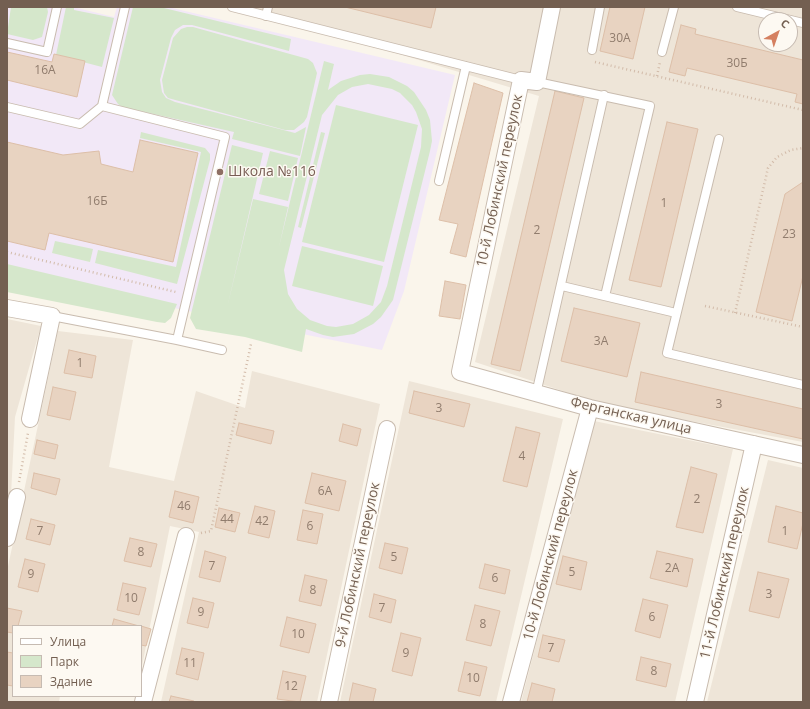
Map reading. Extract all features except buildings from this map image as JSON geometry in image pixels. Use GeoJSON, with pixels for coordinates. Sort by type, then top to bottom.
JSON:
{"type":"FeatureCollection","features":[{"type":"Feature","properties":{"kind":"street","name":"10-й Лобинский переулок"},"geometry":{"type":"LineString","coordinates":[[460,372],[521,80],[537,82],[552,7]]}},
{"type":"Feature","properties":{"kind":"street"},"geometry":{"type":"LineString","coordinates":[[7,308],[52,316],[30,419]]}},
{"type":"Feature","properties":{"kind":"street","name":"Ферганская улица"},"geometry":{"type":"LineString","coordinates":[[460,372],[590,408],[803,455]]}},
{"type":"Feature","properties":{"kind":"street","name":"10-й Лобинский переулок"},"geometry":{"type":"LineString","coordinates":[[511,702],[590,408]]}},
{"type":"Feature","properties":{"kind":"street","name":"9-й Лобинский переулок"},"geometry":{"type":"LineString","coordinates":[[329,702],[386,429]]}},
{"type":"Feature","properties":{"kind":"street","name":"11-й Лобинский переулок"},"geometry":{"type":"LineString","coordinates":[[695,702],[754,444]]}},
{"type":"Feature","properties":{"kind":"street"},"geometry":{"type":"LineString","coordinates":[[7,538],[17,497]]}},
{"type":"Feature","properties":{"kind":"street"},"geometry":{"type":"LineString","coordinates":[[143,702],[186,536]]}},
{"type":"Feature","properties":{"kind":"lane"},"geometry":{"type":"LineString","coordinates":[[7,43],[47,52],[57,7]]}},
{"type":"Feature","properties":{"kind":"lane"},"geometry":{"type":"LineString","coordinates":[[7,107],[80,124],[102,106],[125,7]]}},
{"type":"Feature","properties":{"kind":"lane"},"geometry":{"type":"LineString","coordinates":[[232,7],[521,80]]}},
{"type":"Feature","properties":{"kind":"lane"},"geometry":{"type":"LineString","coordinates":[[266,16],[268,7]]}},
{"type":"Feature","properties":{"kind":"lane"},"geometry":{"type":"LineString","coordinates":[[592,50],[600,7]]}},
{"type":"Feature","properties":{"kind":"lane"},"geometry":{"type":"LineString","coordinates":[[662,52],[674,7]]}},
{"type":"Feature","properties":{"kind":"lane"},"geometry":{"type":"LineString","coordinates":[[737,7],[803,23]]}},
{"type":"Feature","properties":{"kind":"lane"},"geometry":{"type":"LineString","coordinates":[[439,182],[466,66]]}},
{"type":"Feature","properties":{"kind":"lane"},"geometry":{"type":"LineString","coordinates":[[537,82],[604,95],[650,106],[605,296]]}},
{"type":"Feature","properties":{"kind":"lane"},"geometry":{"type":"LineString","coordinates":[[536,394],[562,286],[604,95]]}},
{"type":"Feature","properties":{"kind":"lane"},"geometry":{"type":"LineString","coordinates":[[102,106],[225,137],[177,340]]}},
{"type":"Feature","properties":{"kind":"lane"},"geometry":{"type":"LineString","coordinates":[[720,139],[667,353],[803,385]]}},
{"type":"Feature","properties":{"kind":"lane"},"geometry":{"type":"LineString","coordinates":[[562,286],[676,313]]}},
{"type":"Feature","properties":{"kind":"lane"},"geometry":{"type":"LineString","coordinates":[[52,316],[222,350]]}},
{"type":"Feature","properties":{"kind":"path"},"geometry":{"type":"LineString","coordinates":[[592,50],[589,60],[803,110]]}},
{"type":"Feature","properties":{"kind":"path"},"geometry":{"type":"LineString","coordinates":[[735,313],[768,168],[777,157],[791,150],[803,148]]}},
{"type":"Feature","properties":{"kind":"path"},"geometry":{"type":"LineString","coordinates":[[7,252],[187,294]]}},
{"type":"Feature","properties":{"kind":"path"},"geometry":{"type":"LineString","coordinates":[[705,306],[803,327]]}},
{"type":"Feature","properties":{"kind":"path"},"geometry":{"type":"LineString","coordinates":[[186,536],[211,531],[251,344]]}},
{"type":"Feature","properties":{"kind":"path"},"geometry":{"type":"LineString","coordinates":[[17,497],[30,419]]}},
{"type":"Feature","properties":{"kind":"shaded area","name":"Школа №116"},"geometry":{"type":"Polygon","coordinates":[[[7,7],[73,7],[114,17],[117,7],[168,7],[455,75],[404,291],[382,350],[183,310],[7,269],[7,7]]]}},
{"type":"Feature","properties":{"kind":"shaded area"},"geometry":{"type":"Polygon","coordinates":[[[242,7],[803,7],[803,442],[605,405],[475,362],[539,96],[242,7]]]}},
{"type":"Feature","properties":{"kind":"shaded area"},"geometry":{"type":"Polygon","coordinates":[[[7,319],[41,326],[15,417],[11,495],[7,494],[7,319]]]}},
{"type":"Feature","properties":{"kind":"shaded area"},"geometry":{"type":"Polygon","coordinates":[[[58,331],[133,340],[109,467],[174,481],[196,391],[245,408],[252,371],[380,404],[317,702],[161,702],[199,532],[170,526],[142,666],[142,625],[12,625],[12,697],[60,697],[59,702],[7,702],[7,571],[58,331]]]}},
{"type":"Feature","properties":{"kind":"shaded area"},"geometry":{"type":"Polygon","coordinates":[[[409,381],[563,419],[496,702],[340,702],[409,381]]]}},
{"type":"Feature","properties":{"kind":"shaded area"},"geometry":{"type":"Polygon","coordinates":[[[594,421],[733,449],[675,702],[521,702],[594,421]]]}},
{"type":"Feature","properties":{"kind":"shaded area"},"geometry":{"type":"Polygon","coordinates":[[[768,460],[803,468],[803,702],[707,702],[768,460]]]}},
{"type":"Feature","properties":{"kind":"green space"},"geometry":{"type":"Polygon","coordinates":[[[11,7],[47,7],[48,12],[42,37],[33,40],[7,34],[11,7]]]}},
{"type":"Feature","properties":{"kind":"green space"},"geometry":{"type":"Polygon","coordinates":[[[66,7],[74,7],[74,10],[114,18],[102,67],[56,55],[66,7]]]}},
{"type":"Feature","properties":{"kind":"green space"},"geometry":{"type":"Polygon","coordinates":[[[133,7],[160,7],[291,39],[289,51],[192,25],[183,25],[175,30],[171,38],[160,80],[162,92],[166,98],[175,102],[295,133],[306,127],[300,156],[232,139],[234,132],[122,107],[118,104],[112,95],[133,7]]]}},
{"type":"Feature","properties":{"kind":"green space"},"geometry":{"type":"Polygon","coordinates":[[[193,27],[308,59],[313,63],[317,73],[307,117],[304,122],[294,130],[285,130],[168,98],[164,93],[162,80],[173,38],[181,29],[193,27]]]}},
{"type":"Feature","properties":{"kind":"green space"},"geometry":{"type":"Polygon","coordinates":[[[324,61],[334,64],[328,90],[341,81],[360,75],[370,74],[389,77],[407,86],[414,92],[426,110],[430,120],[432,141],[393,300],[381,317],[373,324],[354,334],[333,337],[306,329],[302,352],[245,337],[196,329],[190,318],[232,145],[263,153],[227,308],[253,199],[288,207],[279,247],[324,61]],[[368,84],[352,87],[338,95],[322,115],[284,270],[288,294],[297,309],[310,320],[327,326],[336,327],[353,324],[369,315],[381,302],[387,286],[421,147],[422,129],[412,105],[400,93],[392,89],[368,84]]]}},
{"type":"Feature","properties":{"kind":"green space"},"geometry":{"type":"Polygon","coordinates":[[[336,105],[418,125],[384,262],[302,242],[336,105]]]}},
{"type":"Feature","properties":{"kind":"green space"},"geometry":{"type":"Polygon","coordinates":[[[141,132],[205,148],[210,154],[210,160],[177,284],[95,263],[98,250],[176,267],[201,152],[140,138],[141,132]]]}},
{"type":"Feature","properties":{"kind":"green space"},"geometry":{"type":"Polygon","coordinates":[[[321,132],[325,133],[301,228],[298,227],[321,132]]]}},
{"type":"Feature","properties":{"kind":"green space"},"geometry":{"type":"Polygon","coordinates":[[[270,151],[298,158],[288,201],[259,194],[270,151]]]}},
{"type":"Feature","properties":{"kind":"green space"},"geometry":{"type":"Polygon","coordinates":[[[55,241],[93,249],[90,262],[52,253],[55,241]]]}},
{"type":"Feature","properties":{"kind":"green space"},"geometry":{"type":"Polygon","coordinates":[[[302,246],[383,266],[373,306],[292,286],[302,246]]]}},
{"type":"Feature","properties":{"kind":"green space"},"geometry":{"type":"Polygon","coordinates":[[[7,264],[177,304],[171,318],[165,323],[7,292],[7,264]]]}},
{"type":"Feature","properties":{"kind":"place","name":"Школа №116"},"geometry":{"type":"Point","coordinates":[220,172]}}]}
